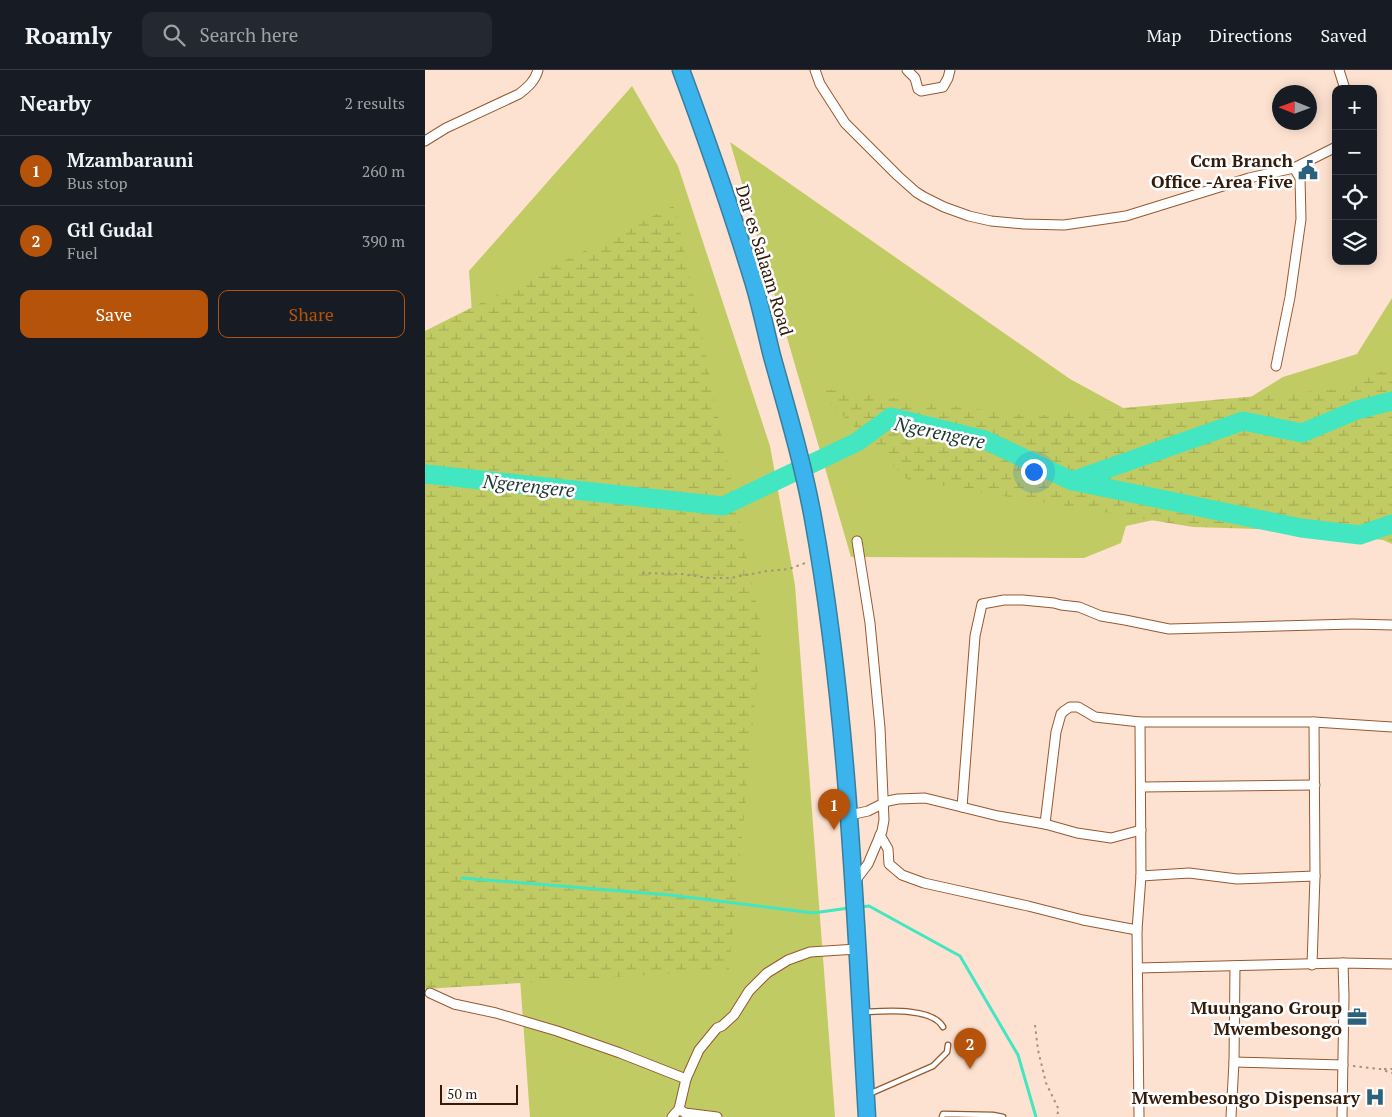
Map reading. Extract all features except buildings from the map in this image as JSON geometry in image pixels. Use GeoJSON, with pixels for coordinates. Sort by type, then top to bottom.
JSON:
{"type":"FeatureCollection","features":[{"type":"Feature","properties":{"kind":"highway","name":"Dar es Salaam Road"},"geometry":{"type":"LineString","coordinates":[[681,70],[755,286],[802,465],[820,558],[836,679],[850,815],[867,1117]]}},
{"type":"Feature","properties":{"kind":"street"},"geometry":{"type":"LineString","coordinates":[[425,141],[454,123],[519,94],[529,86],[538,70]]}},
{"type":"Feature","properties":{"kind":"street"},"geometry":{"type":"LineString","coordinates":[[815,70],[821,84],[845,124],[915,192],[969,216],[985,220],[1024,224],[1064,224],[1126,216],[1249,178],[1294,168],[1332,149]]}},
{"type":"Feature","properties":{"kind":"street"},"geometry":{"type":"LineString","coordinates":[[907,70],[915,78],[918,90],[921,91],[943,87],[950,70]]}},
{"type":"Feature","properties":{"kind":"street"},"geometry":{"type":"LineString","coordinates":[[1339,70],[1344,85]]}},
{"type":"Feature","properties":{"kind":"street"},"geometry":{"type":"LineString","coordinates":[[1276,366],[1290,297],[1301,219],[1300,178],[1294,168]]}},
{"type":"Feature","properties":{"kind":"street"},"geometry":{"type":"LineString","coordinates":[[854,889],[868,864],[884,820],[881,737],[870,623],[857,541]]}},
{"type":"Feature","properties":{"kind":"street"},"geometry":{"type":"LineString","coordinates":[[962,807],[975,636],[982,604],[1004,600],[1023,600],[1079,607],[1101,616],[1169,628],[1353,624],[1392,625]]}},
{"type":"Feature","properties":{"kind":"street"},"geometry":{"type":"LineString","coordinates":[[1045,824],[1056,732],[1059,718],[1070,707],[1078,706],[1095,717],[1141,722],[1314,722],[1392,727]]}},
{"type":"Feature","properties":{"kind":"street"},"geometry":{"type":"LineString","coordinates":[[1139,1117],[1137,930],[1141,876],[1141,722]]}},
{"type":"Feature","properties":{"kind":"street"},"geometry":{"type":"LineString","coordinates":[[1312,965],[1315,876],[1314,722]]}},
{"type":"Feature","properties":{"kind":"street"},"geometry":{"type":"LineString","coordinates":[[1141,787],[1315,785]]}},
{"type":"Feature","properties":{"kind":"street"},"geometry":{"type":"LineString","coordinates":[[850,815],[868,811],[888,801],[925,798],[998,816],[1045,824],[1077,833],[1111,838],[1141,830]]}},
{"type":"Feature","properties":{"kind":"street"},"geometry":{"type":"LineString","coordinates":[[880,835],[888,849],[889,864],[902,875],[1083,920],[1137,930]]}},
{"type":"Feature","properties":{"kind":"street"},"geometry":{"type":"LineString","coordinates":[[1141,876],[1189,873],[1237,878],[1315,876]]}},
{"type":"Feature","properties":{"kind":"street"},"geometry":{"type":"LineString","coordinates":[[671,1117],[679,1109],[686,1079],[699,1050],[717,1028],[734,1015],[749,991],[767,973],[788,960],[811,952],[857,950]]}},
{"type":"Feature","properties":{"kind":"street"},"geometry":{"type":"LineString","coordinates":[[1138,968],[1343,963],[1392,964]]}},
{"type":"Feature","properties":{"kind":"street"},"geometry":{"type":"LineString","coordinates":[[1342,1117],[1343,963]]}},
{"type":"Feature","properties":{"kind":"street"},"geometry":{"type":"LineString","coordinates":[[1231,1117],[1234,1062],[1235,966]]}},
{"type":"Feature","properties":{"kind":"street"},"geometry":{"type":"LineString","coordinates":[[430,993],[454,1004],[496,1013],[557,1031],[686,1079]]}},
{"type":"Feature","properties":{"kind":"street"},"geometry":{"type":"LineString","coordinates":[[1234,1062],[1343,1065]]}},
{"type":"Feature","properties":{"kind":"street"},"geometry":{"type":"LineString","coordinates":[[679,1109],[685,1114],[717,1117]]}},
{"type":"Feature","properties":{"kind":"lane"},"geometry":{"type":"LineString","coordinates":[[861,1012],[906,1012],[920,1014],[940,1022],[943,1027]]}},
{"type":"Feature","properties":{"kind":"lane"},"geometry":{"type":"LineString","coordinates":[[865,1096],[933,1066],[947,1052],[948,1045]]}},
{"type":"Feature","properties":{"kind":"lane"},"geometry":{"type":"LineString","coordinates":[[942,1117],[943,1114],[1003,1117]]}},
{"type":"Feature","properties":{"kind":"path"},"geometry":{"type":"LineString","coordinates":[[642,573],[730,578],[789,569],[820,558]]}},
{"type":"Feature","properties":{"kind":"path"},"geometry":{"type":"LineString","coordinates":[[1035,1025],[1046,1083],[1059,1110],[1056,1117]]}},
{"type":"Feature","properties":{"kind":"path"},"geometry":{"type":"LineString","coordinates":[[1343,1065],[1392,1071]]}},
{"type":"Feature","properties":{"kind":"green space"},"geometry":{"type":"Polygon","coordinates":[[[632,86],[678,166],[770,446],[795,585],[835,1117],[530,1117],[469,271],[632,86]]]}},
{"type":"Feature","properties":{"kind":"green space"},"geometry":{"type":"Polygon","coordinates":[[[730,142],[1070,379],[1182,440],[1283,377],[1357,354],[1392,298],[1392,509],[1341,479],[1126,526],[1121,543],[1084,558],[851,557],[730,142]]]}},
{"type":"Feature","properties":{"kind":"green space"},"geometry":{"type":"Polygon","coordinates":[[[675,205],[762,631],[729,970],[425,989],[425,331],[675,205]]]}},
{"type":"Feature","properties":{"kind":"green space"},"geometry":{"type":"Polygon","coordinates":[[[1392,367],[1392,544],[1383,540],[1288,530],[1193,527],[908,480],[815,388],[1033,416],[1338,389],[1392,367]]]}},
{"type":"Feature","properties":{"kind":"waterway","name":"Ngerengere"},"geometry":{"type":"LineString","coordinates":[[425,474],[723,506],[857,442],[891,417],[985,440],[1072,481],[1243,421],[1302,433],[1357,410],[1392,401]]}},
{"type":"Feature","properties":{"kind":"waterway"},"geometry":{"type":"LineString","coordinates":[[1073,481],[1301,528],[1360,535],[1392,524]]}},
{"type":"Feature","properties":{"kind":"waterway"},"geometry":{"type":"LineString","coordinates":[[462,878],[670,895],[813,913],[849,908]]}},
{"type":"Feature","properties":{"kind":"waterway"},"geometry":{"type":"LineString","coordinates":[[860,907],[869,906],[960,956],[1018,1055],[1036,1117]]}},
{"type":"Feature","properties":{"kind":"place","name":"Ccm Branch Office -Area Five"},"geometry":{"type":"Point","coordinates":[1308,170]}},
{"type":"Feature","properties":{"kind":"place","name":"Mzambarauni"},"geometry":{"type":"Point","coordinates":[834,830]}},
{"type":"Feature","properties":{"kind":"place","name":"Muungano Group Mwembesongo"},"geometry":{"type":"Point","coordinates":[1357,1017]}},
{"type":"Feature","properties":{"kind":"place","name":"Gtl Gudal"},"geometry":{"type":"Point","coordinates":[970,1069]}},
{"type":"Feature","properties":{"kind":"place","name":"Mwembesongo Dispensary"},"geometry":{"type":"Point","coordinates":[1375,1097]}}]}
